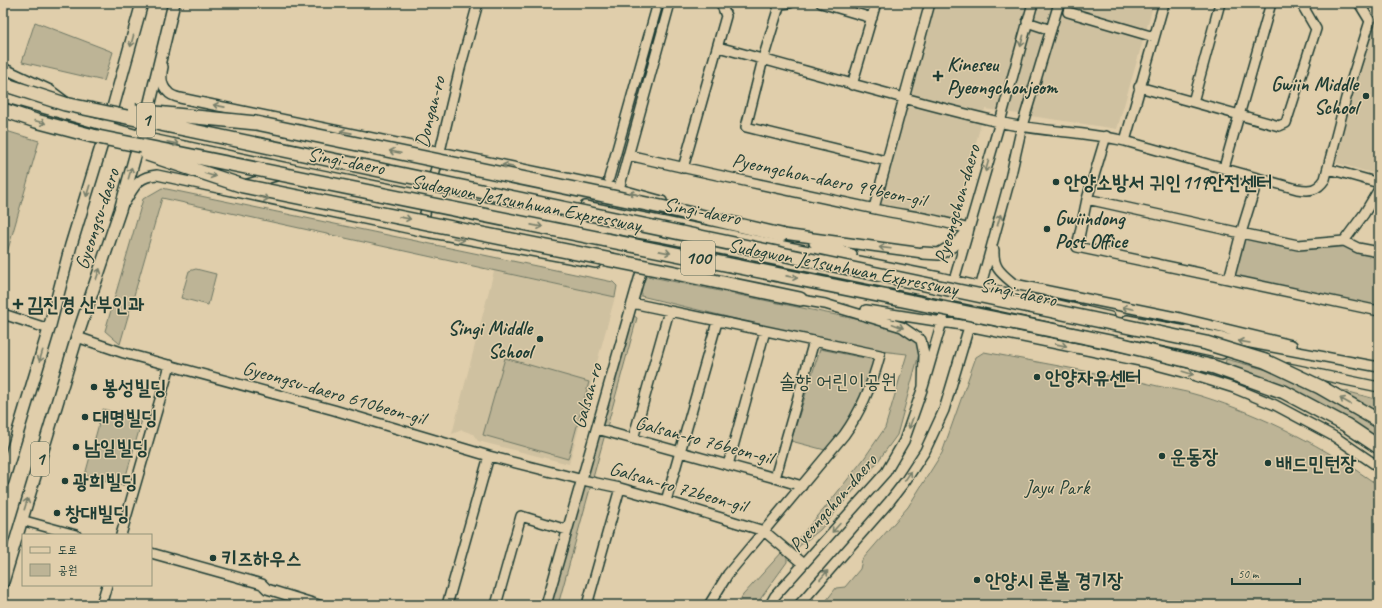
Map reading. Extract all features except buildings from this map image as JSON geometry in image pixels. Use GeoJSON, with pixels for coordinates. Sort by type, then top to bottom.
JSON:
{"type":"FeatureCollection","features":[{"type":"Feature","properties":{"kind":"highway","name":"Sudogwon Je1sunhwan Expressway"},"geometry":{"type":"LineString","coordinates":[[3,84],[70,106],[1206,343],[1265,362],[1320,387],[1379,421]]}},
{"type":"Feature","properties":{"kind":"highway"},"geometry":{"type":"LineString","coordinates":[[70,106],[256,123],[666,208],[782,235]]}},
{"type":"Feature","properties":{"kind":"highway","name":"Sudogwon Je1sunhwan Expressway"},"geometry":{"type":"LineString","coordinates":[[3,110],[36,121],[93,136],[1130,347],[1214,367],[1284,392],[1346,425],[1379,447]]}},
{"type":"Feature","properties":{"kind":"highway"},"geometry":{"type":"LineString","coordinates":[[93,136],[243,186],[800,299]]}},
{"type":"Feature","properties":{"kind":"main road","name":"Gyeongsu-daero"},"geometry":{"type":"LineString","coordinates":[[3,481],[49,329],[64,270],[108,127],[142,3]]}},
{"type":"Feature","properties":{"kind":"main road","name":"Gyeongsu-daero"},"geometry":{"type":"LineString","coordinates":[[3,582],[77,338],[120,210],[146,119],[174,3]]}},
{"type":"Feature","properties":{"kind":"main road"},"geometry":{"type":"LineString","coordinates":[[923,253],[939,254],[957,243],[968,231]]}},
{"type":"Feature","properties":{"kind":"street","name":"Dongan-ro"},"geometry":{"type":"LineString","coordinates":[[421,231],[439,151],[478,3]]}},
{"type":"Feature","properties":{"kind":"street"},"geometry":{"type":"LineString","coordinates":[[609,178],[658,3]]}},
{"type":"Feature","properties":{"kind":"street"},"geometry":{"type":"LineString","coordinates":[[619,189],[670,3]]}},
{"type":"Feature","properties":{"kind":"street"},"geometry":{"type":"LineString","coordinates":[[683,168],[726,16],[721,3]]}},
{"type":"Feature","properties":{"kind":"street"},"geometry":{"type":"LineString","coordinates":[[790,3],[780,3],[763,59],[746,127],[886,161]]}},
{"type":"Feature","properties":{"kind":"street"},"geometry":{"type":"LineString","coordinates":[[821,3],[872,18]]}},
{"type":"Feature","properties":{"kind":"street"},"geometry":{"type":"LineString","coordinates":[[852,84],[876,3]]}},
{"type":"Feature","properties":{"kind":"street"},"geometry":{"type":"LineString","coordinates":[[874,208],[930,3]]}},
{"type":"Feature","properties":{"kind":"street","name":"Pyeongchon-daero"},"geometry":{"type":"LineString","coordinates":[[770,605],[775,596],[886,472],[904,442],[923,386],[942,322],[1033,3]]}},
{"type":"Feature","properties":{"kind":"street","name":"Pyeongchon-daero"},"geometry":{"type":"LineString","coordinates":[[799,605],[889,502],[906,480],[925,451],[944,410],[981,286],[1010,179],[1022,126],[1059,3]]}},
{"type":"Feature","properties":{"kind":"street"},"geometry":{"type":"LineString","coordinates":[[1124,141],[1164,3]]}},
{"type":"Feature","properties":{"kind":"street"},"geometry":{"type":"LineString","coordinates":[[1193,102],[1220,3]]}},
{"type":"Feature","properties":{"kind":"street"},"geometry":{"type":"LineString","coordinates":[[1224,168],[1271,3]]}},
{"type":"Feature","properties":{"kind":"street"},"geometry":{"type":"LineString","coordinates":[[1139,87],[1279,126],[1286,123],[1316,29],[1301,3]]}},
{"type":"Feature","properties":{"kind":"street"},"geometry":{"type":"LineString","coordinates":[[1359,3],[1370,21],[1379,24]]}},
{"type":"Feature","properties":{"kind":"street"},"geometry":{"type":"LineString","coordinates":[[1068,12],[1154,37]]}},
{"type":"Feature","properties":{"kind":"street"},"geometry":{"type":"LineString","coordinates":[[718,47],[852,84],[1000,122],[1037,129],[1106,136],[1297,189],[1311,191],[1321,184],[1329,169],[1346,98],[1370,21]]}},
{"type":"Feature","properties":{"kind":"street"},"geometry":{"type":"LineString","coordinates":[[1027,22],[1051,30]]}},
{"type":"Feature","properties":{"kind":"street"},"geometry":{"type":"LineString","coordinates":[[168,29],[161,78],[168,93],[180,98],[619,189],[930,275]]}},
{"type":"Feature","properties":{"kind":"street"},"geometry":{"type":"LineString","coordinates":[[3,68],[50,90],[70,106]]}},
{"type":"Feature","properties":{"kind":"street"},"geometry":{"type":"LineString","coordinates":[[3,114],[5,97],[33,105]]}},
{"type":"Feature","properties":{"kind":"street","name":"Singi-daero"},"geometry":{"type":"LineString","coordinates":[[33,105],[70,106],[112,111],[930,275],[1118,318],[1379,366]]}},
{"type":"Feature","properties":{"kind":"street","name":"Singi-daero"},"geometry":{"type":"LineString","coordinates":[[33,105],[152,139],[297,170],[430,196],[661,237],[976,301],[1379,387]]}},
{"type":"Feature","properties":{"kind":"street"},"geometry":{"type":"LineString","coordinates":[[1106,136],[1087,200],[1076,247],[1379,311]]}},
{"type":"Feature","properties":{"kind":"street","name":"Pyeongchon-daero 99beon-gil"},"geometry":{"type":"LineString","coordinates":[[628,155],[874,208],[948,222],[968,231]]}},
{"type":"Feature","properties":{"kind":"street"},"geometry":{"type":"LineString","coordinates":[[1329,169],[1379,183]]}},
{"type":"Feature","properties":{"kind":"street"},"geometry":{"type":"LineString","coordinates":[[225,190],[297,170]]}},
{"type":"Feature","properties":{"kind":"street"},"geometry":{"type":"LineString","coordinates":[[120,210],[138,183],[146,176],[157,175],[421,231],[641,272],[722,289],[800,299],[968,326],[1145,362],[1234,388],[1275,405],[1328,433],[1379,467]]}},
{"type":"Feature","properties":{"kind":"street"},"geometry":{"type":"LineString","coordinates":[[1229,279],[1258,178]]}},
{"type":"Feature","properties":{"kind":"street"},"geometry":{"type":"LineString","coordinates":[[1344,241],[1364,214],[1379,189]]}},
{"type":"Feature","properties":{"kind":"street"},"geometry":{"type":"LineString","coordinates":[[1087,200],[1298,244],[1344,241],[1358,248],[1379,252]]}},
{"type":"Feature","properties":{"kind":"street"},"geometry":{"type":"LineString","coordinates":[[995,234],[993,259],[1000,272],[1014,284],[1180,318],[1379,366]]}},
{"type":"Feature","properties":{"kind":"street"},"geometry":{"type":"LineString","coordinates":[[782,235],[923,253]]}},
{"type":"Feature","properties":{"kind":"street","name":"Galsan-ro"},"geometry":{"type":"LineString","coordinates":[[546,605],[582,479],[599,429],[634,304],[641,272]]}},
{"type":"Feature","properties":{"kind":"street"},"geometry":{"type":"LineString","coordinates":[[634,304],[880,355],[874,379],[854,421],[728,574],[709,605]]}},
{"type":"Feature","properties":{"kind":"street"},"geometry":{"type":"LineString","coordinates":[[825,304],[902,326],[921,340],[924,355],[923,386]]}},
{"type":"Feature","properties":{"kind":"street"},"geometry":{"type":"LineString","coordinates":[[633,439],[669,311]]}},
{"type":"Feature","properties":{"kind":"street"},"geometry":{"type":"LineString","coordinates":[[3,314],[49,329]]}},
{"type":"Feature","properties":{"kind":"street"},"geometry":{"type":"LineString","coordinates":[[1118,318],[1180,318]]}},
{"type":"Feature","properties":{"kind":"street"},"geometry":{"type":"LineString","coordinates":[[666,500],[717,322]]}},
{"type":"Feature","properties":{"kind":"street"},"geometry":{"type":"LineString","coordinates":[[1025,338],[1077,323]]}},
{"type":"Feature","properties":{"kind":"street"},"geometry":{"type":"LineString","coordinates":[[1117,331],[1278,393],[1339,425],[1379,451]]}},
{"type":"Feature","properties":{"kind":"street"},"geometry":{"type":"LineString","coordinates":[[728,465],[765,332]]}},
{"type":"Feature","properties":{"kind":"street","name":"Gyeongsu-daero 610beon-gil"},"geometry":{"type":"LineString","coordinates":[[77,338],[124,353],[334,410],[489,456],[582,479]]}},
{"type":"Feature","properties":{"kind":"street"},"geometry":{"type":"LineString","coordinates":[[775,478],[814,341]]}},
{"type":"Feature","properties":{"kind":"street"},"geometry":{"type":"LineString","coordinates":[[121,534],[170,365]]}},
{"type":"Feature","properties":{"kind":"street"},"geometry":{"type":"LineString","coordinates":[[590,471],[599,429]]}},
{"type":"Feature","properties":{"kind":"street","name":"Galsan-ro 76beon-gil"},"geometry":{"type":"LineString","coordinates":[[599,429],[802,486]]}},
{"type":"Feature","properties":{"kind":"street"},"geometry":{"type":"LineString","coordinates":[[447,605],[489,456]]}},
{"type":"Feature","properties":{"kind":"street","name":"Galsan-ro 72beon-gil"},"geometry":{"type":"LineString","coordinates":[[582,479],[666,500],[764,530]]}},
{"type":"Feature","properties":{"kind":"street"},"geometry":{"type":"LineString","coordinates":[[588,605],[620,488]]}},
{"type":"Feature","properties":{"kind":"street"},"geometry":{"type":"LineString","coordinates":[[552,605],[584,489]]}},
{"type":"Feature","properties":{"kind":"street"},"geometry":{"type":"LineString","coordinates":[[496,605],[521,516],[567,530]]}},
{"type":"Feature","properties":{"kind":"street"},"geometry":{"type":"LineString","coordinates":[[21,520],[72,534]]}},
{"type":"Feature","properties":{"kind":"street"},"geometry":{"type":"LineString","coordinates":[[764,530],[803,564]]}},
{"type":"Feature","properties":{"kind":"street"},"geometry":{"type":"LineString","coordinates":[[152,553],[262,584],[266,589],[319,605]]}},
{"type":"Feature","properties":{"kind":"street"},"geometry":{"type":"LineString","coordinates":[[101,605],[107,586]]}},
{"type":"Feature","properties":{"kind":"shaded area"},"geometry":{"type":"Polygon","coordinates":[[[933,3],[1154,3],[1117,129],[985,109],[953,228],[876,212],[933,3]]]}},
{"type":"Feature","properties":{"kind":"shaded area","name":"Gwiin Middle School"},"geometry":{"type":"Polygon","coordinates":[[[1373,28],[1379,30],[1379,175],[1333,162],[1373,28]]]}},
{"type":"Feature","properties":{"kind":"shaded area","name":"Singi Middle School"},"geometry":{"type":"Polygon","coordinates":[[[494,271],[615,297],[569,464],[478,441],[473,434],[462,430],[452,434],[494,271]]]}},
{"type":"Feature","properties":{"kind":"green space"},"geometry":{"type":"Polygon","coordinates":[[[35,22],[113,52],[104,81],[22,62],[35,22]]]}},
{"type":"Feature","properties":{"kind":"green space"},"geometry":{"type":"Polygon","coordinates":[[[3,130],[39,141],[3,267],[3,130]]]}},
{"type":"Feature","properties":{"kind":"green space"},"geometry":{"type":"Polygon","coordinates":[[[162,188],[613,282],[617,286],[615,297],[162,198],[120,344],[105,331],[143,199],[162,188]]]}},
{"type":"Feature","properties":{"kind":"green space"},"geometry":{"type":"Polygon","coordinates":[[[1244,238],[1297,248],[1317,248],[1344,244],[1379,255],[1379,306],[1232,277],[1244,238]]]}},
{"type":"Feature","properties":{"kind":"green space"},"geometry":{"type":"Polygon","coordinates":[[[196,269],[216,274],[208,305],[181,298],[189,271],[196,269]]]}},
{"type":"Feature","properties":{"kind":"green space"},"geometry":{"type":"Polygon","coordinates":[[[647,276],[904,329],[918,341],[919,354],[897,435],[873,468],[820,530],[798,547],[793,549],[791,547],[863,460],[885,428],[907,354],[881,351],[760,325],[641,296],[640,287],[647,276]]]}},
{"type":"Feature","properties":{"kind":"green space"},"geometry":{"type":"Polygon","coordinates":[[[633,315],[637,318],[558,605],[548,605],[629,316],[633,315]]]}},
{"type":"Feature","properties":{"kind":"green space","name":"솔향 어린이공원"},"geometry":{"type":"Polygon","coordinates":[[[820,349],[875,360],[870,381],[844,430],[825,450],[791,441],[820,349]]]}},
{"type":"Feature","properties":{"kind":"green space","name":"Jayu Park"},"geometry":{"type":"Polygon","coordinates":[[[984,352],[1125,379],[1201,396],[1271,423],[1337,458],[1379,486],[1379,605],[823,605],[836,588],[845,587],[860,569],[862,560],[908,507],[942,453],[976,357],[984,352]]]}},
{"type":"Feature","properties":{"kind":"green space"},"geometry":{"type":"Polygon","coordinates":[[[505,358],[589,382],[568,459],[483,435],[505,358]]]}},
{"type":"Feature","properties":{"kind":"green space"},"geometry":{"type":"Polygon","coordinates":[[[1226,359],[1379,400],[1379,444],[1225,367],[1226,359]]]}},
{"type":"Feature","properties":{"kind":"green space"},"geometry":{"type":"Polygon","coordinates":[[[103,409],[142,420],[123,486],[85,475],[103,409]]]}},
{"type":"Feature","properties":{"kind":"green space"},"geometry":{"type":"Polygon","coordinates":[[[783,551],[787,558],[787,562],[756,605],[737,605],[743,595],[783,551]]]}},
{"type":"Feature","properties":{"kind":"place","name":"Kineseu Pyeongchonjeom"},"geometry":{"type":"Point","coordinates":[938,76]}},
{"type":"Feature","properties":{"kind":"place","name":"Gwiin Middle School"},"geometry":{"type":"Point","coordinates":[1366,96]}},
{"type":"Feature","properties":{"kind":"place","name":"안양소방서 귀인119안전센터"},"geometry":{"type":"Point","coordinates":[1056,182]}},
{"type":"Feature","properties":{"kind":"place","name":"Gwiindong Post Office"},"geometry":{"type":"Point","coordinates":[1047,229]}},
{"type":"Feature","properties":{"kind":"place","name":"김진경 산부인과"},"geometry":{"type":"Point","coordinates":[18,304]}},
{"type":"Feature","properties":{"kind":"place","name":"Singi Middle School"},"geometry":{"type":"Point","coordinates":[540,339]}},
{"type":"Feature","properties":{"kind":"place","name":"안양자유센터"},"geometry":{"type":"Point","coordinates":[1037,377]}},
{"type":"Feature","properties":{"kind":"place","name":"봉성빌딩"},"geometry":{"type":"Point","coordinates":[94,387]}},
{"type":"Feature","properties":{"kind":"place","name":"대명빌딩"},"geometry":{"type":"Point","coordinates":[85,417]}},
{"type":"Feature","properties":{"kind":"place","name":"남일빌딩"},"geometry":{"type":"Point","coordinates":[76,447]}},
{"type":"Feature","properties":{"kind":"place","name":"운동장"},"geometry":{"type":"Point","coordinates":[1162,456]}},
{"type":"Feature","properties":{"kind":"place","name":"배드민턴장"},"geometry":{"type":"Point","coordinates":[1268,463]}},
{"type":"Feature","properties":{"kind":"place","name":"광희빌딩"},"geometry":{"type":"Point","coordinates":[65,481]}},
{"type":"Feature","properties":{"kind":"place","name":"창대빌딩"},"geometry":{"type":"Point","coordinates":[57,513]}},
{"type":"Feature","properties":{"kind":"place","name":"키즈하우스"},"geometry":{"type":"Point","coordinates":[213,558]}},
{"type":"Feature","properties":{"kind":"place","name":"안양시 론볼 경기장"},"geometry":{"type":"Point","coordinates":[977,580]}}]}
